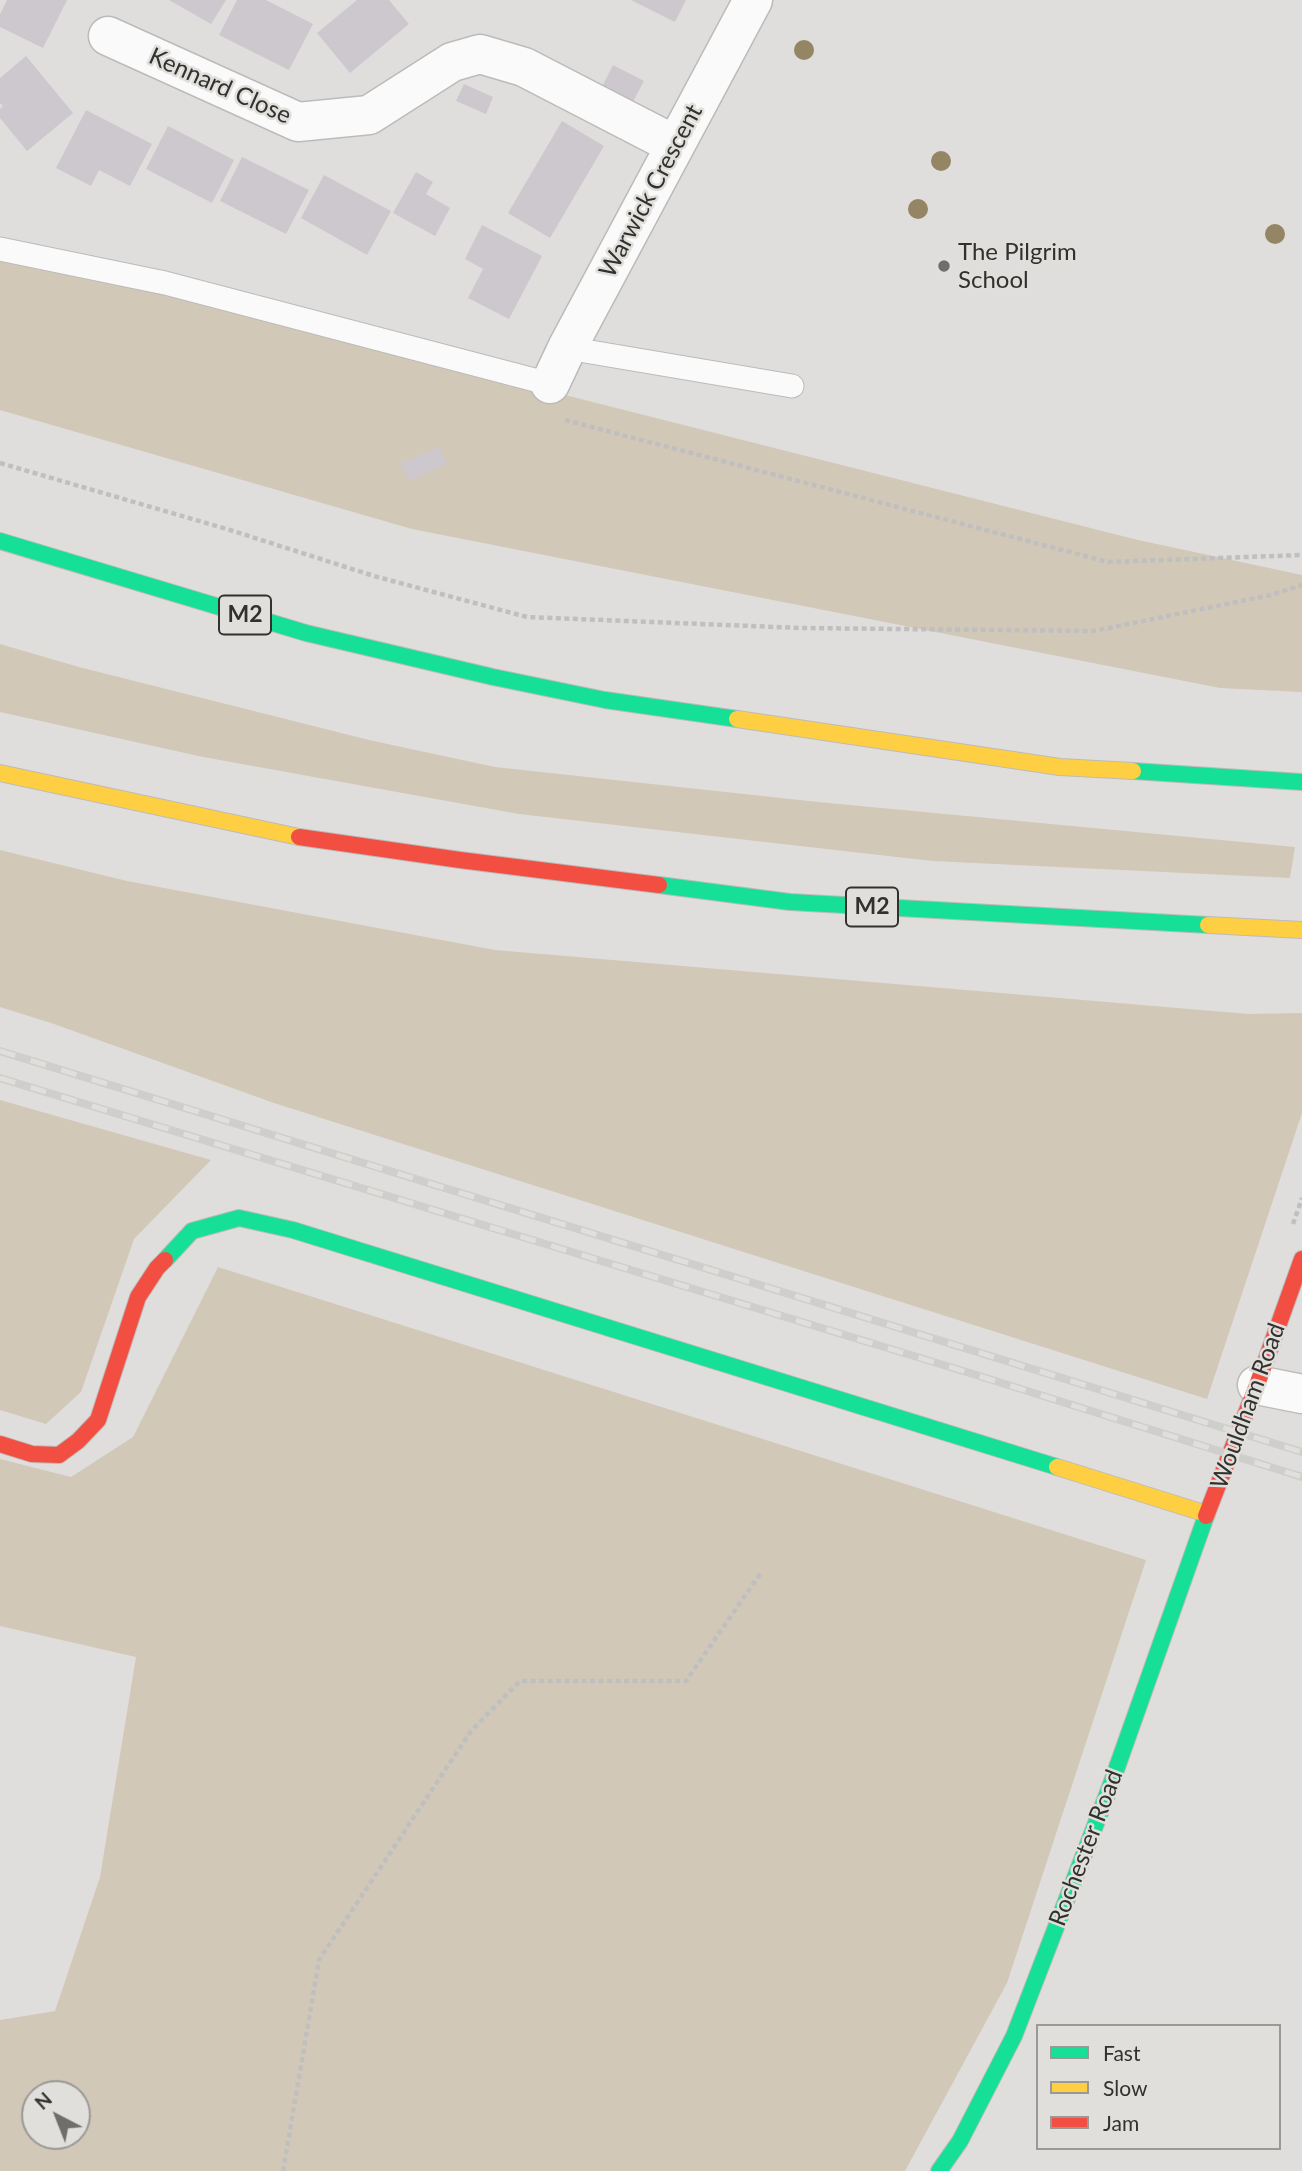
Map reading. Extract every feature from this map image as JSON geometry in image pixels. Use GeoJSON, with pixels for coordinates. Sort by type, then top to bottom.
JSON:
{"type":"FeatureCollection","features":[{"type":"Feature","properties":{"kind":"main road","name":"M2"},"geometry":{"type":"LineString","coordinates":[[0,541],[306,633],[605,700],[1060,767],[1302,782]]}},
{"type":"Feature","properties":{"kind":"main road","name":"M2"},"geometry":{"type":"LineString","coordinates":[[0,773],[282,834],[460,860],[790,902],[1295,931]]}},
{"type":"Feature","properties":{"kind":"main road"},"geometry":{"type":"LineString","coordinates":[[0,1444],[32,1454],[59,1455],[78,1441],[99,1420],[138,1297],[158,1268],[192,1231],[239,1218],[293,1230],[1207,1514]]}},
{"type":"Feature","properties":{"kind":"main road","name":"Wouldham Road"},"geometry":{"type":"LineString","coordinates":[[1207,1514],[1302,1259]]}},
{"type":"Feature","properties":{"kind":"main road","name":"Rochester Road"},"geometry":{"type":"LineString","coordinates":[[939,2171],[960,2141],[1014,2036],[1110,1787],[1207,1514]]}},
{"type":"Feature","properties":{"kind":"street","name":"Warwick Crescent"},"geometry":{"type":"LineString","coordinates":[[554,401],[567,348],[753,0]]}},
{"type":"Feature","properties":{"kind":"street","name":"Kennard Close"},"geometry":{"type":"LineString","coordinates":[[108,36],[298,122],[369,115],[452,62],[480,54],[524,66],[675,145]]}},
{"type":"Feature","properties":{"kind":"street"},"geometry":{"type":"LineString","coordinates":[[1257,1385],[1302,1394]]}},
{"type":"Feature","properties":{"kind":"lane"},"geometry":{"type":"LineString","coordinates":[[0,249],[165,283],[554,401]]}},
{"type":"Feature","properties":{"kind":"lane"},"geometry":{"type":"LineString","coordinates":[[567,348],[792,386]]}},
{"type":"Feature","properties":{"kind":"path"},"geometry":{"type":"LineString","coordinates":[[554,401],[1108,562],[1302,555]]}},
{"type":"Feature","properties":{"kind":"path"},"geometry":{"type":"LineString","coordinates":[[0,463],[217,526],[374,576],[527,618],[801,628],[1094,631],[1270,595],[1302,585]]}},
{"type":"Feature","properties":{"kind":"path"},"geometry":{"type":"LineString","coordinates":[[283,2171],[319,1960],[471,1731],[520,1681],[686,1681],[760,1574]]}},
{"type":"Feature","properties":{"kind":"shaded area"},"geometry":{"type":"Polygon","coordinates":[[[0,252],[1138,540],[1302,575],[1302,692],[1220,688],[412,529],[0,410],[0,252]]]}},
{"type":"Feature","properties":{"kind":"shaded area"},"geometry":{"type":"Polygon","coordinates":[[[0,644],[79,667],[369,740],[495,767],[818,802],[1295,847],[1290,878],[932,861],[519,814],[203,757],[0,712],[0,644]]]}},
{"type":"Feature","properties":{"kind":"shaded area"},"geometry":{"type":"Polygon","coordinates":[[[0,850],[127,881],[495,950],[1248,1014],[1302,1013],[1302,1113],[1207,1399],[274,1103],[0,1007],[0,850]]]}},
{"type":"Feature","properties":{"kind":"shaded area"},"geometry":{"type":"Polygon","coordinates":[[[0,1100],[211,1160],[134,1239],[81,1392],[46,1424],[0,1410],[0,1100]]]}},
{"type":"Feature","properties":{"kind":"shaded area"},"geometry":{"type":"Polygon","coordinates":[[[218,1267],[1146,1560],[1007,1983],[905,2171],[0,2171],[0,2020],[55,2011],[100,1877],[136,1657],[0,1626],[0,1459],[71,1477],[133,1437],[218,1267]]]}},
{"type":"Feature","properties":{"kind":"building"},"geometry":{"type":"Polygon","coordinates":[[[7,0],[67,0],[43,48],[0,27],[0,14],[7,0]]]}},
{"type":"Feature","properties":{"kind":"building"},"geometry":{"type":"Polygon","coordinates":[[[169,0],[226,0],[211,24],[169,0]]]}},
{"type":"Feature","properties":{"kind":"building"},"geometry":{"type":"Polygon","coordinates":[[[237,0],[266,0],[313,24],[289,70],[219,35],[237,0]]]}},
{"type":"Feature","properties":{"kind":"building"},"geometry":{"type":"Polygon","coordinates":[[[357,0],[389,0],[409,24],[350,73],[317,33],[357,0]]]}},
{"type":"Feature","properties":{"kind":"building"},"geometry":{"type":"Polygon","coordinates":[[[631,0],[686,0],[675,22],[631,0]]]}},
{"type":"Feature","properties":{"kind":"building"},"geometry":{"type":"Polygon","coordinates":[[[26,56],[73,113],[27,151],[0,118],[0,109],[3,106],[0,103],[0,78],[26,56]]]}},
{"type":"Feature","properties":{"kind":"building"},"geometry":{"type":"Polygon","coordinates":[[[613,65],[644,81],[629,109],[599,93],[613,65]]]}},
{"type":"Feature","properties":{"kind":"building"},"geometry":{"type":"Polygon","coordinates":[[[464,84],[493,97],[486,114],[456,101],[464,84]]]}},
{"type":"Feature","properties":{"kind":"building"},"geometry":{"type":"Polygon","coordinates":[[[86,110],[152,144],[130,186],[99,170],[91,186],[56,168],[86,110]]]}},
{"type":"Feature","properties":{"kind":"building"},"geometry":{"type":"Polygon","coordinates":[[[562,121],[604,146],[550,238],[508,213],[562,121]]]}},
{"type":"Feature","properties":{"kind":"building"},"geometry":{"type":"Polygon","coordinates":[[[168,126],[234,160],[212,203],[146,169],[168,126]]]}},
{"type":"Feature","properties":{"kind":"building"},"geometry":{"type":"Polygon","coordinates":[[[242,157],[309,190],[286,234],[220,201],[242,157]]]}},
{"type":"Feature","properties":{"kind":"building"},"geometry":{"type":"Polygon","coordinates":[[[416,172],[433,182],[426,194],[450,208],[435,236],[393,213],[416,172]]]}},
{"type":"Feature","properties":{"kind":"building"},"geometry":{"type":"Polygon","coordinates":[[[324,175],[391,211],[367,255],[301,218],[324,175]]]}},
{"type":"Feature","properties":{"kind":"building"},"geometry":{"type":"Polygon","coordinates":[[[482,225],[542,256],[509,319],[468,298],[483,269],[465,259],[482,225]]]}},
{"type":"Feature","properties":{"kind":"building"},"geometry":{"type":"Polygon","coordinates":[[[439,447],[447,464],[409,481],[401,463],[439,447]]]}},
{"type":"Feature","properties":{"kind":"railway"},"geometry":{"type":"LineString","coordinates":[[0,1051],[1302,1452]]}},
{"type":"Feature","properties":{"kind":"railway"},"geometry":{"type":"LineString","coordinates":[[0,1078],[1302,1477]]}},
{"type":"Feature","properties":{"kind":"traffic: fast"},"geometry":{"type":"LineString","coordinates":[[0,541],[306,633],[605,700],[737,719]]}},
{"type":"Feature","properties":{"kind":"traffic: fast"},"geometry":{"type":"LineString","coordinates":[[1133,771],[1302,782]]}},
{"type":"Feature","properties":{"kind":"traffic: fast"},"geometry":{"type":"LineString","coordinates":[[659,885],[790,902],[1208,925]]}},
{"type":"Feature","properties":{"kind":"traffic: fast"},"geometry":{"type":"LineString","coordinates":[[165,1260],[192,1231],[239,1218],[293,1230],[1057,1467]]}},
{"type":"Feature","properties":{"kind":"traffic: fast"},"geometry":{"type":"LineString","coordinates":[[939,2171],[960,2141],[1014,2036],[1110,1787],[1206,1516]]}},
{"type":"Feature","properties":{"kind":"traffic: slow"},"geometry":{"type":"LineString","coordinates":[[737,719],[1060,767],[1133,771]]}},
{"type":"Feature","properties":{"kind":"traffic: slow"},"geometry":{"type":"LineString","coordinates":[[0,773],[299,837]]}},
{"type":"Feature","properties":{"kind":"traffic: slow"},"geometry":{"type":"LineString","coordinates":[[1208,925],[1302,930]]}},
{"type":"Feature","properties":{"kind":"traffic: slow"},"geometry":{"type":"LineString","coordinates":[[1057,1467],[1207,1514]]}},
{"type":"Feature","properties":{"kind":"traffic: jam"},"geometry":{"type":"LineString","coordinates":[[299,837],[659,885]]}},
{"type":"Feature","properties":{"kind":"traffic: jam"},"geometry":{"type":"LineString","coordinates":[[1206,1516],[1302,1259]]}},
{"type":"Feature","properties":{"kind":"traffic: jam"},"geometry":{"type":"LineString","coordinates":[[0,1444],[32,1454],[59,1455],[78,1441],[98,1420],[138,1297],[165,1260]]}},
{"type":"Feature","properties":{"kind":"place","name":"The Pilgrim School"},"geometry":{"type":"Point","coordinates":[944,266]}}]}
